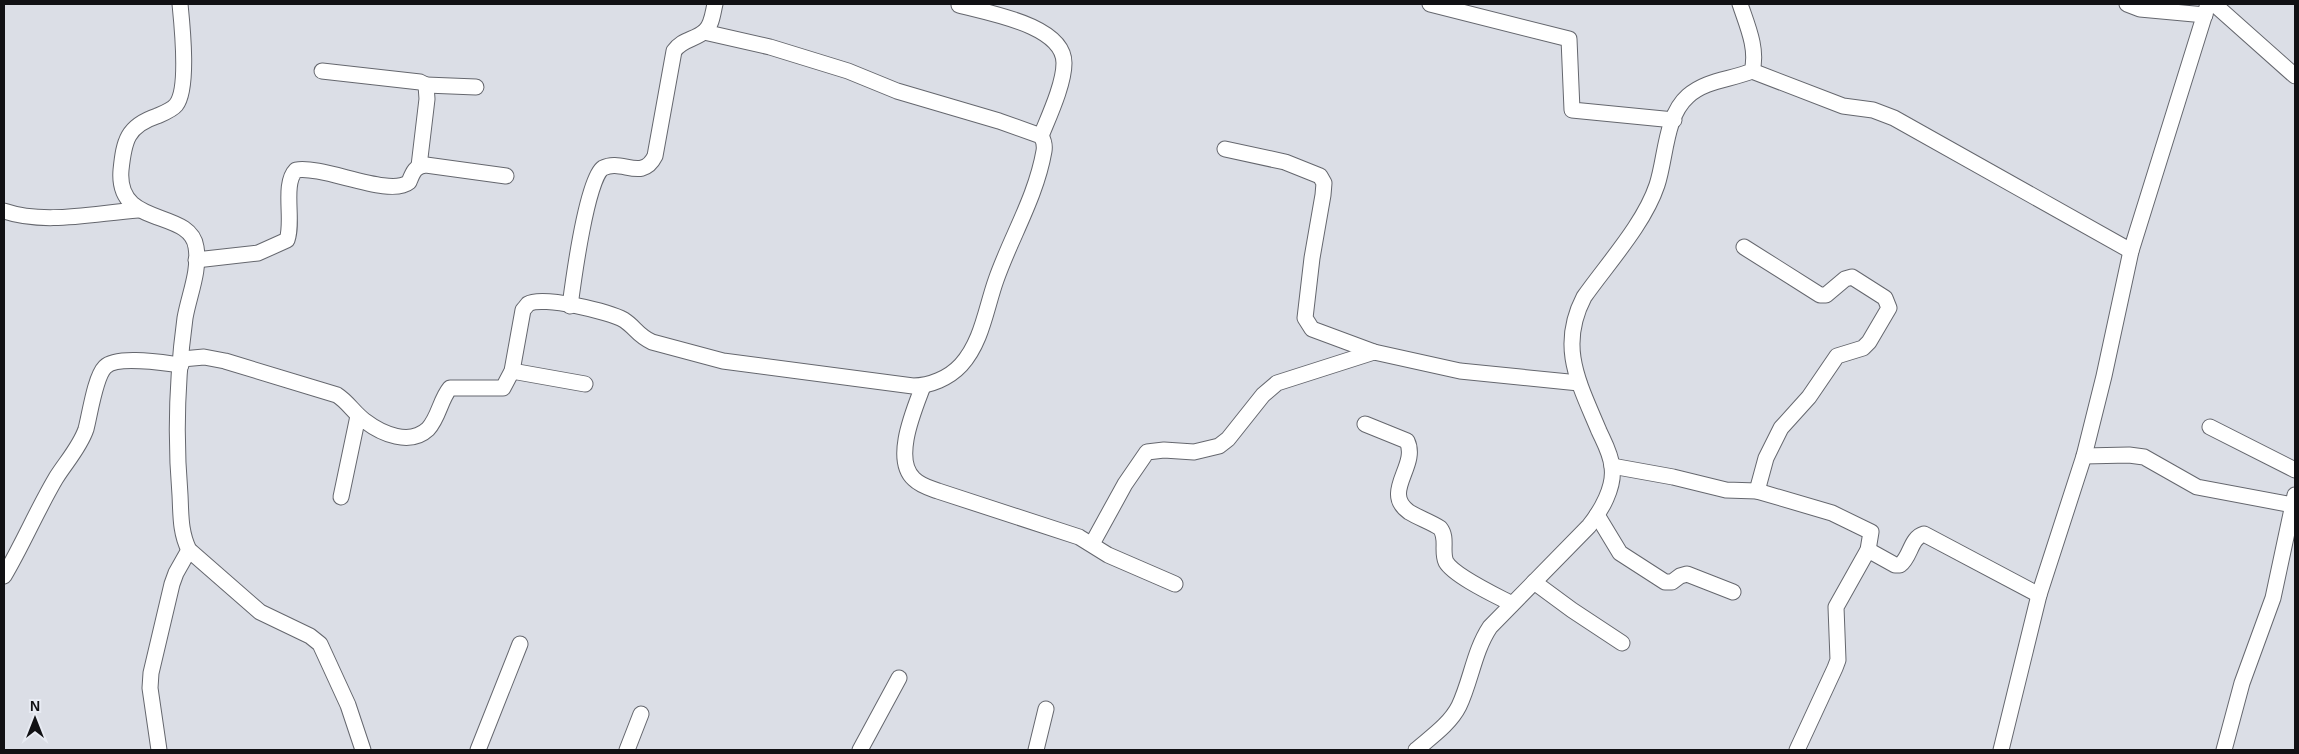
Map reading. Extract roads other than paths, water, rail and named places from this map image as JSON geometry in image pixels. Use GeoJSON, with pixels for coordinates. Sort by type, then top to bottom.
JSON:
{"type":"FeatureCollection","features":[{"type":"Feature","properties":{"kind":"street"},"geometry":{"type":"LineString","coordinates":[[138,210],[129,200],[123,188],[121,173],[124,147],[128,135],[138,124],[167,112],[177,104],[182,92],[183,46],[180,4]]}},
{"type":"Feature","properties":{"kind":"street"},"geometry":{"type":"LineString","coordinates":[[570,306],[582,230],[596,178],[604,167],[612,165],[636,169],[644,168],[651,163],[655,156],[674,51],[678,45],[704,32],[710,22],[715,4]]}},
{"type":"Feature","properties":{"kind":"street"},"geometry":{"type":"LineString","coordinates":[[1430,4],[1569,39],[1572,110],[1674,120]]}},
{"type":"Feature","properties":{"kind":"street"},"geometry":{"type":"LineString","coordinates":[[1740,4],[1750,31],[1754,57],[1752,72]]}},
{"type":"Feature","properties":{"kind":"street"},"geometry":{"type":"LineString","coordinates":[[2127,4],[2140,9],[2209,7],[2295,76]]}},
{"type":"Feature","properties":{"kind":"street"},"geometry":{"type":"LineString","coordinates":[[4,576],[21,548],[56,478],[75,452],[85,432],[99,378],[105,367],[115,362],[181,362],[204,357],[225,361],[337,395],[347,402],[358,416],[377,429],[398,437],[407,438],[418,435],[433,423],[450,388],[503,388],[512,371],[523,310],[528,304],[545,302],[570,306],[624,320],[641,337],[652,342],[723,362],[923,386],[947,376],[961,365],[973,348],[996,281],[1032,193],[1044,150],[1041,136],[1064,63],[1058,42],[1046,32],[959,5]]}},
{"type":"Feature","properties":{"kind":"street"},"geometry":{"type":"LineString","coordinates":[[2001,750],[2039,595],[2084,456],[2104,376],[2131,251],[2209,7]]}},
{"type":"Feature","properties":{"kind":"street"},"geometry":{"type":"LineString","coordinates":[[704,32],[770,47],[848,71],[897,91],[1034,132],[1041,136]]}},
{"type":"Feature","properties":{"kind":"street"},"geometry":{"type":"LineString","coordinates":[[322,72],[420,82],[426,85],[476,87]]}},
{"type":"Feature","properties":{"kind":"street"},"geometry":{"type":"LineString","coordinates":[[1416,750],[1450,720],[1458,707],[1484,637],[1512,604],[1597,515],[1612,482],[1612,466],[1579,383],[1571,348],[1571,332],[1576,312],[1584,296],[1649,203],[1657,186],[1674,120],[1687,97],[1700,88],[1752,72],[1843,106],[1873,110],[1894,118],[2131,251]]}},
{"type":"Feature","properties":{"kind":"street"},"geometry":{"type":"LineString","coordinates":[[196,260],[258,253],[287,240],[290,226],[290,179],[296,170],[313,170],[361,181],[398,186],[409,182],[414,170],[419,166],[427,99],[426,85]]}},
{"type":"Feature","properties":{"kind":"street"},"geometry":{"type":"LineString","coordinates":[[1225,149],[1285,162],[1320,176],[1324,183],[1324,195],[1312,258],[1305,318],[1312,329],[1374,352],[1460,371],[1579,383]]}},
{"type":"Feature","properties":{"kind":"street"},"geometry":{"type":"LineString","coordinates":[[419,166],[506,176]]}},
{"type":"Feature","properties":{"kind":"street"},"geometry":{"type":"LineString","coordinates":[[4,211],[28,217],[49,217],[138,210],[182,227],[195,241],[194,285],[186,318],[178,393],[177,459],[183,537],[189,550],[260,612],[310,636],[320,644],[348,704],[363,750]]}},
{"type":"Feature","properties":{"kind":"street"},"geometry":{"type":"LineString","coordinates":[[1744,247],[1820,295],[1826,295],[1845,279],[1852,277],[1885,298],[1889,308],[1869,342],[1863,348],[1837,356],[1809,397],[1780,428],[1766,458],[1758,491]]}},
{"type":"Feature","properties":{"kind":"street"},"geometry":{"type":"LineString","coordinates":[[1092,544],[1125,484],[1147,452],[1164,450],[1194,452],[1219,446],[1228,438],[1263,395],[1277,383],[1374,352]]}},
{"type":"Feature","properties":{"kind":"street"},"geometry":{"type":"LineString","coordinates":[[512,371],[585,384]]}},
{"type":"Feature","properties":{"kind":"street"},"geometry":{"type":"LineString","coordinates":[[923,386],[906,434],[906,464],[912,478],[922,485],[1079,537],[1124,563],[1175,584]]}},
{"type":"Feature","properties":{"kind":"street"},"geometry":{"type":"LineString","coordinates":[[341,497],[358,416]]}},
{"type":"Feature","properties":{"kind":"street"},"geometry":{"type":"LineString","coordinates":[[1365,424],[1407,441],[1411,452],[1410,460],[1397,490],[1397,496],[1409,511],[1440,528],[1444,536],[1446,562],[1451,568],[1512,604]]}},
{"type":"Feature","properties":{"kind":"street"},"geometry":{"type":"LineString","coordinates":[[2210,427],[2295,470]]}},
{"type":"Feature","properties":{"kind":"street"},"geometry":{"type":"LineString","coordinates":[[2084,456],[2129,455],[2144,457],[2197,487],[2294,500],[2273,598],[2242,683],[2224,750]]}},
{"type":"Feature","properties":{"kind":"street"},"geometry":{"type":"LineString","coordinates":[[1612,466],[1673,477],[1726,490],[1758,491],[1832,513],[1867,530],[1872,536],[1868,550],[1836,607],[1838,660],[1797,750]]}},
{"type":"Feature","properties":{"kind":"street"},"geometry":{"type":"LineString","coordinates":[[1597,515],[1620,553],[1665,582],[1672,582],[1680,576],[1687,574],[1732,592]]}},
{"type":"Feature","properties":{"kind":"street"},"geometry":{"type":"LineString","coordinates":[[1868,550],[1895,565],[1900,565],[1904,562],[1915,539],[1924,534],[2039,595]]}},
{"type":"Feature","properties":{"kind":"street"},"geometry":{"type":"LineString","coordinates":[[159,750],[150,688],[155,646],[174,578],[189,550]]}},
{"type":"Feature","properties":{"kind":"street"},"geometry":{"type":"LineString","coordinates":[[1534,582],[1622,643]]}},
{"type":"Feature","properties":{"kind":"street"},"geometry":{"type":"LineString","coordinates":[[478,750],[520,644]]}},
{"type":"Feature","properties":{"kind":"street"},"geometry":{"type":"LineString","coordinates":[[860,750],[899,678]]}},
{"type":"Feature","properties":{"kind":"street"},"geometry":{"type":"LineString","coordinates":[[1036,750],[1046,709]]}},
{"type":"Feature","properties":{"kind":"street"},"geometry":{"type":"LineString","coordinates":[[627,750],[641,714]]}}]}
